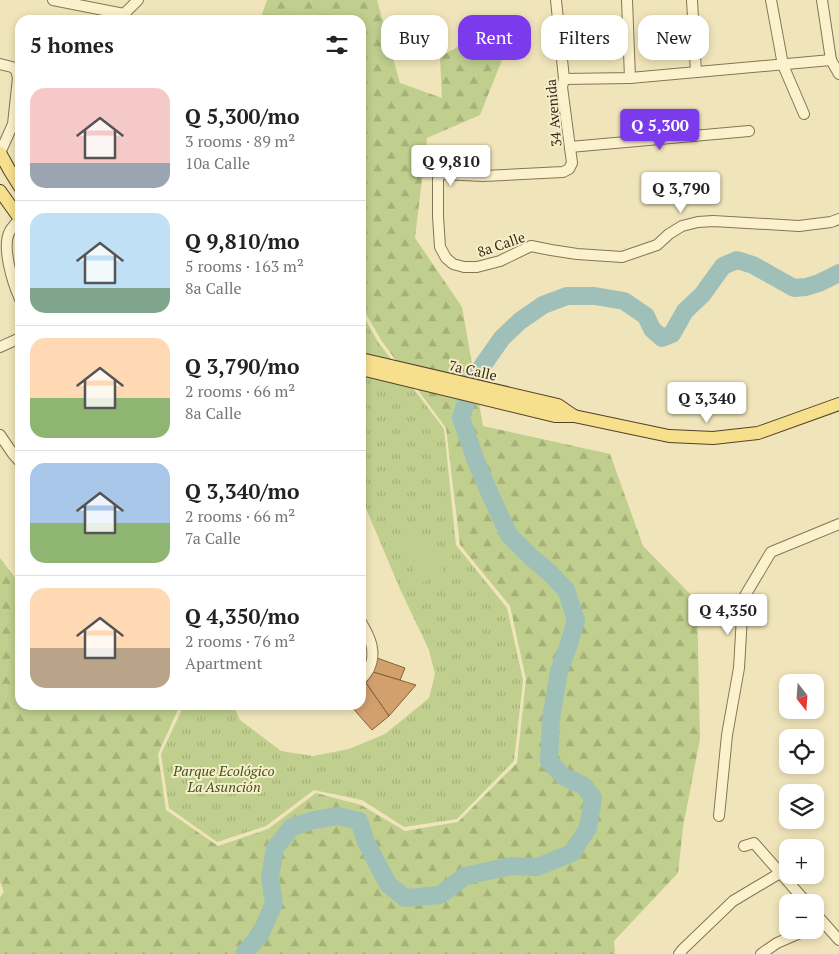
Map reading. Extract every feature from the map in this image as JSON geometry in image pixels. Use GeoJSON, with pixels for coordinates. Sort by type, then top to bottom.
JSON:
{"type":"FeatureCollection","features":[{"type":"Feature","properties":{"kind":"main road"},"geometry":{"type":"LineString","coordinates":[[0,153],[15,179]]}},
{"type":"Feature","properties":{"kind":"main road"},"geometry":{"type":"LineString","coordinates":[[0,190],[15,212]]}},
{"type":"Feature","properties":{"kind":"main road","name":"7a Calle"},"geometry":{"type":"LineString","coordinates":[[366,360],[574,416],[669,436],[713,438],[758,433],[839,404]]}},
{"type":"Feature","properties":{"kind":"main road","name":"7a Calle"},"geometry":{"type":"LineString","coordinates":[[366,370],[556,411]]}},
{"type":"Feature","properties":{"kind":"street"},"geometry":{"type":"LineString","coordinates":[[53,0],[114,15]]}},
{"type":"Feature","properties":{"kind":"street"},"geometry":{"type":"LineString","coordinates":[[124,15],[138,0]]}},
{"type":"Feature","properties":{"kind":"street","name":"34 Avenida"},"geometry":{"type":"LineString","coordinates":[[556,0],[564,79],[562,86],[572,163]]}},
{"type":"Feature","properties":{"kind":"street"},"geometry":{"type":"LineString","coordinates":[[627,0],[630,78]]}},
{"type":"Feature","properties":{"kind":"street"},"geometry":{"type":"LineString","coordinates":[[692,0],[696,72]]}},
{"type":"Feature","properties":{"kind":"street"},"geometry":{"type":"LineString","coordinates":[[771,0],[783,65],[804,114]]}},
{"type":"Feature","properties":{"kind":"street"},"geometry":{"type":"LineString","coordinates":[[822,0],[832,60],[839,74]]}},
{"type":"Feature","properties":{"kind":"street"},"geometry":{"type":"LineString","coordinates":[[564,79],[630,78],[832,60]]}},
{"type":"Feature","properties":{"kind":"street"},"geometry":{"type":"LineString","coordinates":[[0,64],[15,69]]}},
{"type":"Feature","properties":{"kind":"street"},"geometry":{"type":"LineString","coordinates":[[0,153],[13,124],[15,106]]}},
{"type":"Feature","properties":{"kind":"street"},"geometry":{"type":"LineString","coordinates":[[570,147],[748,131]]}},
{"type":"Feature","properties":{"kind":"street","name":"8a Calle"},"geometry":{"type":"LineString","coordinates":[[572,163],[570,169],[563,172],[483,176],[439,175],[438,216],[440,247],[446,258],[453,264],[464,267],[477,267],[500,260],[531,246],[577,254],[622,257],[657,245],[682,226],[698,222],[713,221],[799,226],[831,222],[839,219]]}},
{"type":"Feature","properties":{"kind":"street"},"geometry":{"type":"LineString","coordinates":[[15,225],[9,232],[7,249],[15,288]]}},
{"type":"Feature","properties":{"kind":"street"},"geometry":{"type":"LineString","coordinates":[[0,347],[15,340]]}},
{"type":"Feature","properties":{"kind":"street"},"geometry":{"type":"LineString","coordinates":[[0,435],[15,456]]}},
{"type":"Feature","properties":{"kind":"street"},"geometry":{"type":"LineString","coordinates":[[719,816],[727,735],[739,668],[743,599],[771,552],[839,524]]}},
{"type":"Feature","properties":{"kind":"street"},"geometry":{"type":"LineString","coordinates":[[366,631],[372,646],[373,656],[366,674]]}},
{"type":"Feature","properties":{"kind":"street"},"geometry":{"type":"LineString","coordinates":[[744,846],[754,843],[779,873]]}},
{"type":"Feature","properties":{"kind":"street"},"geometry":{"type":"LineString","coordinates":[[679,954],[733,901],[779,875]]}},
{"type":"Feature","properties":{"kind":"street"},"geometry":{"type":"LineString","coordinates":[[789,884],[799,894]]}},
{"type":"Feature","properties":{"kind":"street"},"geometry":{"type":"LineString","coordinates":[[824,928],[839,940]]}},
{"type":"Feature","properties":{"kind":"street"},"geometry":{"type":"LineString","coordinates":[[761,954],[786,939]]}},
{"type":"Feature","properties":{"kind":"green space"},"geometry":{"type":"Polygon","coordinates":[[[267,0],[377,0],[381,15],[381,60],[394,60],[400,83],[442,98],[440,60],[448,60],[448,52],[458,47],[458,60],[502,60],[480,115],[427,138],[415,238],[462,307],[483,426],[610,454],[643,546],[697,601],[700,739],[683,827],[678,873],[614,941],[615,954],[0,954],[0,897],[4,892],[0,882],[0,558],[15,578],[15,710],[178,710],[158,754],[166,810],[218,846],[268,829],[316,793],[361,805],[405,831],[458,822],[517,763],[526,679],[510,606],[460,545],[446,428],[381,340],[366,314],[366,15],[262,15],[267,0]]]}},
{"type":"Feature","properties":{"kind":"green space","name":"Parque Ecológico La Asunción"},"geometry":{"type":"Polygon","coordinates":[[[366,321],[378,342],[444,429],[456,545],[507,608],[523,680],[514,761],[457,819],[404,827],[362,800],[314,790],[266,826],[217,842],[169,808],[161,754],[182,710],[235,710],[240,720],[281,751],[313,756],[349,749],[385,734],[429,698],[435,674],[429,650],[400,589],[366,508],[366,321]]]}},
{"type":"Feature","properties":{"kind":"green space"},"geometry":{"type":"Polygon","coordinates":[[[423,533],[444,572],[421,584],[400,546],[423,533]]]}},
{"type":"Feature","properties":{"kind":"building"},"geometry":{"type":"Polygon","coordinates":[[[377,658],[405,668],[400,680],[373,672],[377,658]]]}},
{"type":"Feature","properties":{"kind":"building"},"geometry":{"type":"Polygon","coordinates":[[[373,672],[416,685],[389,716],[366,683],[373,672]]]}},
{"type":"Feature","properties":{"kind":"building"},"geometry":{"type":"Polygon","coordinates":[[[366,683],[389,716],[372,730],[354,710],[366,710],[366,683]]]}},
{"type":"Feature","properties":{"kind":"waterway"},"geometry":{"type":"LineString","coordinates":[[244,954],[261,933],[274,903],[270,878],[275,848],[292,827],[314,820],[338,816],[359,821],[366,842],[388,884],[405,898],[440,895],[465,876],[511,866],[537,867],[572,853],[588,828],[593,798],[584,786],[563,776],[549,761],[551,719],[559,671],[576,620],[566,590],[509,535],[476,461],[461,418],[473,380],[502,338],[520,321],[543,305],[567,296],[595,296],[624,301],[646,316],[652,329],[662,338],[672,334],[685,311],[702,295],[723,266],[737,260],[753,265],[794,288],[819,283],[839,273]]}}]}
